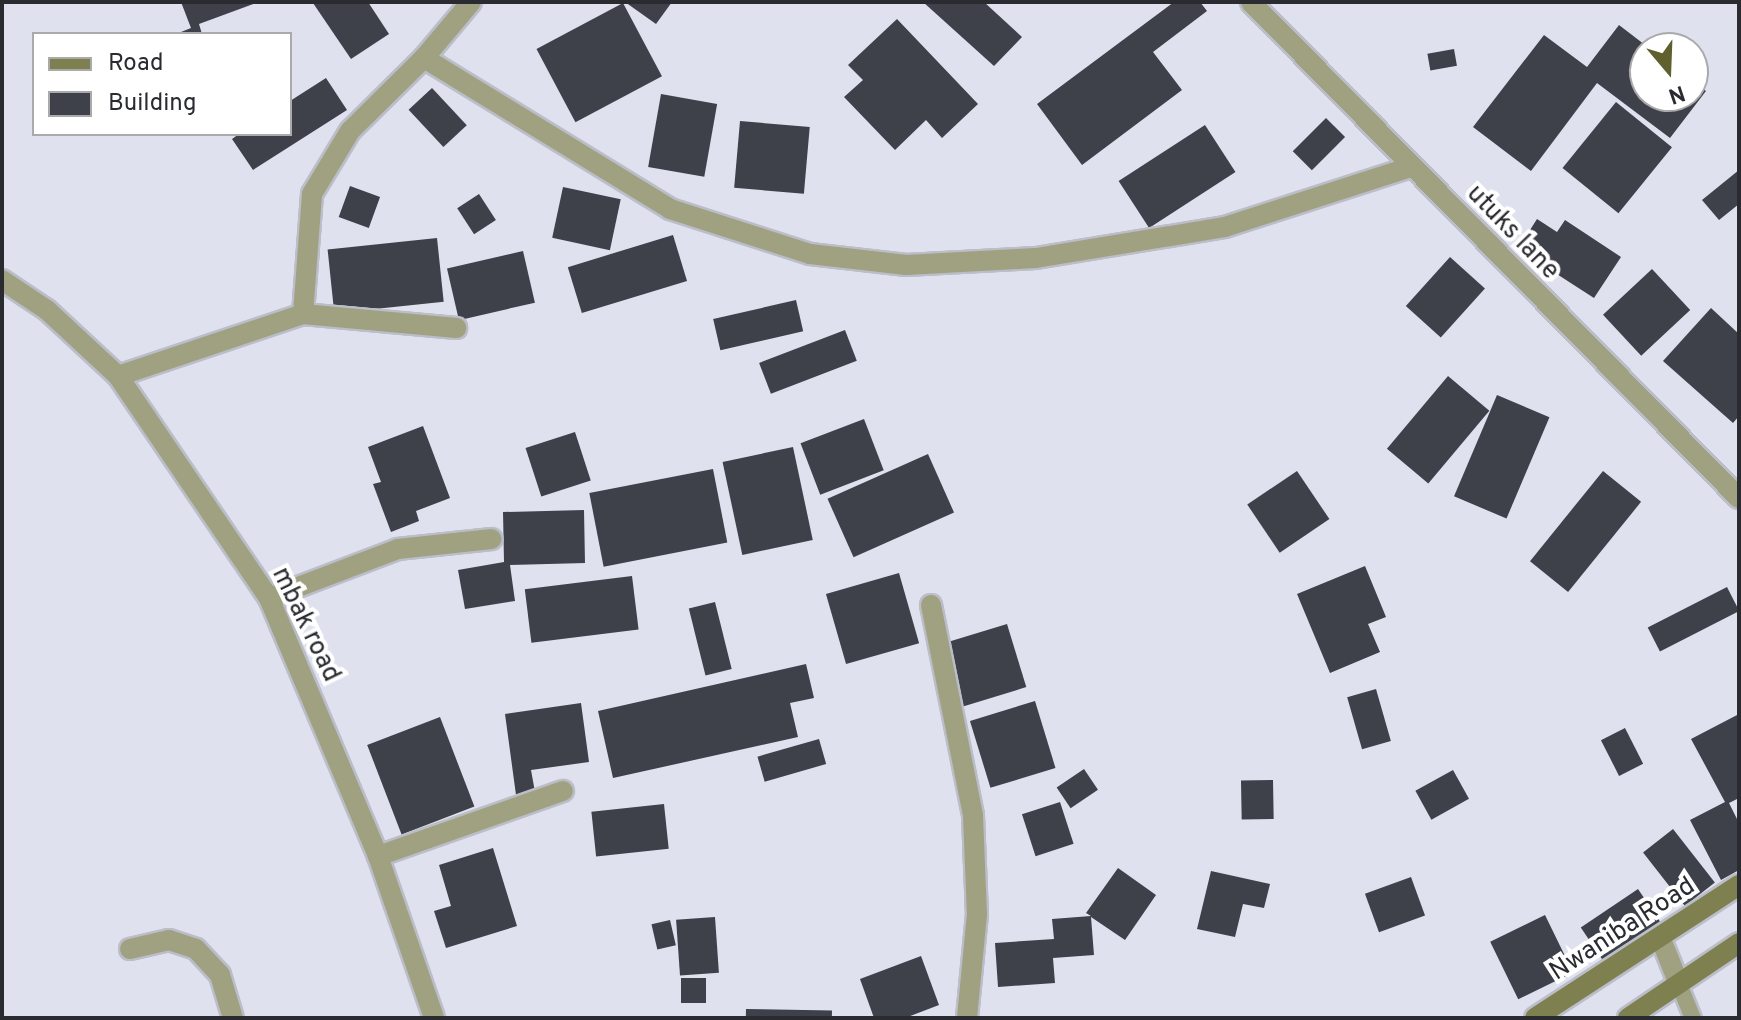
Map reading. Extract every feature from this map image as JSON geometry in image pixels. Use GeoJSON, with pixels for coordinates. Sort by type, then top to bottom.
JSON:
{"type":"FeatureCollection","features":[{"type":"Feature","properties":{"kind":"main road","name":"Nwaniba Road"},"geometry":{"type":"LineString","coordinates":[[1535,1018],[1739,885]]}},
{"type":"Feature","properties":{"kind":"main road"},"geometry":{"type":"LineString","coordinates":[[1628,1018],[1739,943]]}},
{"type":"Feature","properties":{"kind":"street"},"geometry":{"type":"LineString","coordinates":[[303,314],[312,194],[350,131],[424,58],[471,2]]}},
{"type":"Feature","properties":{"kind":"street","name":"utuks lane"},"geometry":{"type":"LineString","coordinates":[[1251,2],[1739,498]]}},
{"type":"Feature","properties":{"kind":"street"},"geometry":{"type":"LineString","coordinates":[[424,58],[670,209],[810,254],[906,265],[1036,258],[1225,227],[1411,167]]}},
{"type":"Feature","properties":{"kind":"street","name":"mbak road"},"geometry":{"type":"LineString","coordinates":[[2,280],[47,310],[118,376],[269,598],[378,856],[434,1018]]}},
{"type":"Feature","properties":{"kind":"street"},"geometry":{"type":"LineString","coordinates":[[118,376],[303,314],[456,328]]}},
{"type":"Feature","properties":{"kind":"street"},"geometry":{"type":"LineString","coordinates":[[269,598],[398,549],[491,539]]}},
{"type":"Feature","properties":{"kind":"street"},"geometry":{"type":"LineString","coordinates":[[931,605],[973,816],[977,914],[967,1018]]}},
{"type":"Feature","properties":{"kind":"street"},"geometry":{"type":"LineString","coordinates":[[378,856],[563,791]]}},
{"type":"Feature","properties":{"kind":"street"},"geometry":{"type":"LineString","coordinates":[[1660,937],[1679,984]]}},
{"type":"Feature","properties":{"kind":"street"},"geometry":{"type":"LineString","coordinates":[[130,949],[169,940],[196,949],[220,975],[233,1018]]}},
{"type":"Feature","properties":{"kind":"lane"},"geometry":{"type":"LineString","coordinates":[[1679,984],[1693,1018]]}},
{"type":"Feature","properties":{"kind":"building"},"geometry":{"type":"Polygon","coordinates":[[[181,2],[259,2],[199,24],[201,32],[181,32],[191,28],[181,2]]]}},
{"type":"Feature","properties":{"kind":"building"},"geometry":{"type":"Polygon","coordinates":[[[368,2],[389,34],[351,59],[313,3],[368,2]]]}},
{"type":"Feature","properties":{"kind":"building"},"geometry":{"type":"Polygon","coordinates":[[[625,2],[672,2],[656,24],[625,2]]]}},
{"type":"Feature","properties":{"kind":"building"},"geometry":{"type":"Polygon","coordinates":[[[923,2],[984,2],[1022,37],[994,66],[923,2]]]}},
{"type":"Feature","properties":{"kind":"building"},"geometry":{"type":"Polygon","coordinates":[[[1174,2],[1200,2],[1207,11],[1153,52],[1182,90],[1082,165],[1037,104],[1174,2]]]}},
{"type":"Feature","properties":{"kind":"building"},"geometry":{"type":"Polygon","coordinates":[[[623,3],[662,76],[575,122],[536,49],[623,3]]]}},
{"type":"Feature","properties":{"kind":"building"},"geometry":{"type":"Polygon","coordinates":[[[897,19],[978,104],[942,138],[926,120],[895,150],[844,97],[863,80],[848,65],[897,19]]]}},
{"type":"Feature","properties":{"kind":"building"},"geometry":{"type":"Polygon","coordinates":[[[1619,25],[1629,33],[1629,107],[1597,83],[1531,171],[1473,127],[1544,35],[1587,67],[1619,25]]]}},
{"type":"Feature","properties":{"kind":"building"},"geometry":{"type":"Polygon","coordinates":[[[1454,49],[1457,66],[1430,70],[1427,54],[1454,49]]]}},
{"type":"Feature","properties":{"kind":"building"},"geometry":{"type":"Polygon","coordinates":[[[326,78],[347,110],[253,170],[232,139],[236,136],[292,136],[292,100],[326,78]]]}},
{"type":"Feature","properties":{"kind":"building"},"geometry":{"type":"Polygon","coordinates":[[[432,88],[467,125],[443,147],[409,110],[432,88]]]}},
{"type":"Feature","properties":{"kind":"building"},"geometry":{"type":"Polygon","coordinates":[[[661,94],[717,104],[704,177],[648,167],[661,94]]]}},
{"type":"Feature","properties":{"kind":"building"},"geometry":{"type":"Polygon","coordinates":[[[1616,102],[1672,147],[1618,213],[1563,168],[1616,102]]]}},
{"type":"Feature","properties":{"kind":"building"},"geometry":{"type":"Polygon","coordinates":[[[1635,112],[1690,112],[1670,138],[1635,112]]]}},
{"type":"Feature","properties":{"kind":"building"},"geometry":{"type":"Polygon","coordinates":[[[1326,118],[1345,137],[1312,170],[1293,151],[1326,118]]]}},
{"type":"Feature","properties":{"kind":"building"},"geometry":{"type":"Polygon","coordinates":[[[740,121],[810,127],[804,194],[734,188],[740,121]]]}},
{"type":"Feature","properties":{"kind":"building"},"geometry":{"type":"Polygon","coordinates":[[[1205,125],[1235,172],[1149,228],[1119,181],[1205,125]]]}},
{"type":"Feature","properties":{"kind":"building"},"geometry":{"type":"Polygon","coordinates":[[[1739,170],[1739,204],[1719,220],[1702,200],[1739,170]]]}},
{"type":"Feature","properties":{"kind":"building"},"geometry":{"type":"Polygon","coordinates":[[[350,186],[380,197],[369,228],[339,217],[350,186]]]}},
{"type":"Feature","properties":{"kind":"building"},"geometry":{"type":"Polygon","coordinates":[[[563,187],[621,199],[610,250],[552,238],[563,187]]]}},
{"type":"Feature","properties":{"kind":"building"},"geometry":{"type":"Polygon","coordinates":[[[479,194],[496,220],[474,234],[457,208],[479,194]]]}},
{"type":"Feature","properties":{"kind":"building"},"geometry":{"type":"Polygon","coordinates":[[[1537,219],[1557,232],[1565,220],[1621,257],[1594,298],[1518,249],[1537,219]]]}},
{"type":"Feature","properties":{"kind":"building"},"geometry":{"type":"Polygon","coordinates":[[[673,235],[687,281],[582,313],[568,267],[673,235]]]}},
{"type":"Feature","properties":{"kind":"building"},"geometry":{"type":"Polygon","coordinates":[[[437,238],[444,302],[334,313],[328,249],[437,238]]]}},
{"type":"Feature","properties":{"kind":"building"},"geometry":{"type":"Polygon","coordinates":[[[523,251],[535,303],[459,320],[447,269],[523,251]]]}},
{"type":"Feature","properties":{"kind":"building"},"geometry":{"type":"Polygon","coordinates":[[[1450,257],[1485,288],[1441,337],[1406,306],[1450,257]]]}},
{"type":"Feature","properties":{"kind":"building"},"geometry":{"type":"Polygon","coordinates":[[[1652,269],[1690,310],[1641,356],[1603,315],[1652,269]]]}},
{"type":"Feature","properties":{"kind":"building"},"geometry":{"type":"Polygon","coordinates":[[[796,300],[803,331],[720,350],[713,319],[796,300]]]}},
{"type":"Feature","properties":{"kind":"building"},"geometry":{"type":"Polygon","coordinates":[[[1711,308],[1739,334],[1739,416],[1733,423],[1663,361],[1711,308]]]}},
{"type":"Feature","properties":{"kind":"building"},"geometry":{"type":"Polygon","coordinates":[[[845,330],[857,361],[771,394],[759,363],[845,330]]]}},
{"type":"Feature","properties":{"kind":"building"},"geometry":{"type":"Polygon","coordinates":[[[1448,376],[1489,411],[1428,483],[1387,449],[1448,376]]]}},
{"type":"Feature","properties":{"kind":"building"},"geometry":{"type":"Polygon","coordinates":[[[1497,395],[1549,417],[1506,519],[1454,496],[1497,395]]]}},
{"type":"Feature","properties":{"kind":"building"},"geometry":{"type":"Polygon","coordinates":[[[864,419],[884,470],[820,495],[801,443],[864,419]]]}},
{"type":"Feature","properties":{"kind":"building"},"geometry":{"type":"Polygon","coordinates":[[[423,426],[450,498],[416,511],[419,521],[391,532],[373,484],[381,482],[368,447],[423,426]]]}},
{"type":"Feature","properties":{"kind":"building"},"geometry":{"type":"Polygon","coordinates":[[[575,432],[591,481],[541,497],[526,448],[575,432]]]}},
{"type":"Feature","properties":{"kind":"building"},"geometry":{"type":"Polygon","coordinates":[[[793,447],[813,540],[742,555],[723,462],[793,447]]]}},
{"type":"Feature","properties":{"kind":"building"},"geometry":{"type":"Polygon","coordinates":[[[928,454],[954,512],[854,557],[828,499],[928,454]]]}},
{"type":"Feature","properties":{"kind":"building"},"geometry":{"type":"Polygon","coordinates":[[[713,469],[727,543],[604,567],[589,493],[713,469]]]}},
{"type":"Feature","properties":{"kind":"building"},"geometry":{"type":"Polygon","coordinates":[[[1297,471],[1329,519],[1280,553],[1247,505],[1297,471]]]}},
{"type":"Feature","properties":{"kind":"building"},"geometry":{"type":"Polygon","coordinates":[[[1603,471],[1641,502],[1568,592],[1530,561],[1603,471]]]}},
{"type":"Feature","properties":{"kind":"building"},"geometry":{"type":"Polygon","coordinates":[[[584,510],[585,563],[510,565],[515,601],[465,609],[458,570],[504,562],[503,512],[584,510]]]}},
{"type":"Feature","properties":{"kind":"building"},"geometry":{"type":"Polygon","coordinates":[[[1365,566],[1386,617],[1368,624],[1380,652],[1330,673],[1297,594],[1365,566]]]}},
{"type":"Feature","properties":{"kind":"building"},"geometry":{"type":"Polygon","coordinates":[[[899,573],[919,643],[846,664],[826,594],[899,573]]]}},
{"type":"Feature","properties":{"kind":"building"},"geometry":{"type":"Polygon","coordinates":[[[632,576],[639,630],[531,643],[525,589],[632,576]]]}},
{"type":"Feature","properties":{"kind":"building"},"geometry":{"type":"Polygon","coordinates":[[[1727,587],[1739,611],[1660,651],[1648,627],[1727,587]]]}},
{"type":"Feature","properties":{"kind":"building"},"geometry":{"type":"Polygon","coordinates":[[[715,602],[732,669],[705,675],[689,609],[715,602]]]}},
{"type":"Feature","properties":{"kind":"building"},"geometry":{"type":"Polygon","coordinates":[[[1007,624],[1026,687],[962,707],[943,644],[1007,624]]]}},
{"type":"Feature","properties":{"kind":"building"},"geometry":{"type":"Polygon","coordinates":[[[806,664],[814,698],[790,703],[798,737],[613,778],[598,711],[806,664]]]}},
{"type":"Feature","properties":{"kind":"building"},"geometry":{"type":"Polygon","coordinates":[[[1376,689],[1391,741],[1362,749],[1347,697],[1376,689]]]}},
{"type":"Feature","properties":{"kind":"building"},"geometry":{"type":"Polygon","coordinates":[[[1035,701],[1055,768],[990,788],[970,721],[1035,701]]]}},
{"type":"Feature","properties":{"kind":"building"},"geometry":{"type":"Polygon","coordinates":[[[581,703],[589,762],[531,770],[535,792],[516,795],[505,714],[581,703]]]}},
{"type":"Feature","properties":{"kind":"building"},"geometry":{"type":"Polygon","coordinates":[[[1739,714],[1739,798],[1729,803],[1739,823],[1739,870],[1721,880],[1690,820],[1725,802],[1691,739],[1739,714]]]}},
{"type":"Feature","properties":{"kind":"building"},"geometry":{"type":"Polygon","coordinates":[[[440,717],[474,807],[402,835],[367,745],[440,717]]]}},
{"type":"Feature","properties":{"kind":"building"},"geometry":{"type":"Polygon","coordinates":[[[1625,728],[1643,764],[1619,776],[1601,740],[1625,728]]]}},
{"type":"Feature","properties":{"kind":"building"},"geometry":{"type":"Polygon","coordinates":[[[819,739],[826,764],[765,782],[757,757],[819,739]]]}},
{"type":"Feature","properties":{"kind":"building"},"geometry":{"type":"Polygon","coordinates":[[[1084,769],[1098,790],[1071,808],[1057,787],[1084,769]]]}},
{"type":"Feature","properties":{"kind":"building"},"geometry":{"type":"Polygon","coordinates":[[[1453,770],[1469,799],[1431,820],[1415,791],[1453,770]]]}},
{"type":"Feature","properties":{"kind":"building"},"geometry":{"type":"Polygon","coordinates":[[[1273,780],[1274,819],[1242,820],[1241,781],[1273,780]]]}},
{"type":"Feature","properties":{"kind":"building"},"geometry":{"type":"Polygon","coordinates":[[[1060,802],[1074,844],[1036,856],[1022,814],[1060,802]]]}},
{"type":"Feature","properties":{"kind":"building"},"geometry":{"type":"Polygon","coordinates":[[[664,804],[669,849],[596,856],[591,812],[664,804]]]}},
{"type":"Feature","properties":{"kind":"building"},"geometry":{"type":"Polygon","coordinates":[[[1673,829],[1715,883],[1685,906],[1643,852],[1673,829]]]}},
{"type":"Feature","properties":{"kind":"building"},"geometry":{"type":"Polygon","coordinates":[[[493,848],[517,926],[446,948],[434,911],[451,906],[439,865],[493,848]]]}},
{"type":"Feature","properties":{"kind":"building"},"geometry":{"type":"Polygon","coordinates":[[[1118,868],[1156,895],[1125,940],[1091,917],[1094,955],[1053,958],[1055,983],[998,987],[995,943],[1054,939],[1052,919],[1091,916],[1086,913],[1118,868]]]}},
{"type":"Feature","properties":{"kind":"building"},"geometry":{"type":"Polygon","coordinates":[[[1211,871],[1270,884],[1264,908],[1243,904],[1235,937],[1197,929],[1211,871]]]}},
{"type":"Feature","properties":{"kind":"building"},"geometry":{"type":"Polygon","coordinates":[[[1411,877],[1425,916],[1379,932],[1365,894],[1411,877]]]}},
{"type":"Feature","properties":{"kind":"building"},"geometry":{"type":"Polygon","coordinates":[[[1638,889],[1663,926],[1606,965],[1581,928],[1638,889]]]}},
{"type":"Feature","properties":{"kind":"building"},"geometry":{"type":"Polygon","coordinates":[[[1545,915],[1573,973],[1518,999],[1490,942],[1545,915]]]}},
{"type":"Feature","properties":{"kind":"building"},"geometry":{"type":"Polygon","coordinates":[[[715,917],[719,973],[680,976],[676,920],[715,917]]]}},
{"type":"Feature","properties":{"kind":"building"},"geometry":{"type":"Polygon","coordinates":[[[670,920],[676,945],[657,950],[651,924],[670,920]]]}},
{"type":"Feature","properties":{"kind":"building"},"geometry":{"type":"Polygon","coordinates":[[[921,956],[939,1005],[905,1018],[874,1018],[860,979],[921,956]]]}},
{"type":"Feature","properties":{"kind":"building"},"geometry":{"type":"Polygon","coordinates":[[[681,978],[706,978],[706,1003],[681,1003],[681,978]]]}},
{"type":"Feature","properties":{"kind":"building"},"geometry":{"type":"Polygon","coordinates":[[[746,1009],[832,1011],[832,1018],[746,1018],[746,1009]]]}}]}
